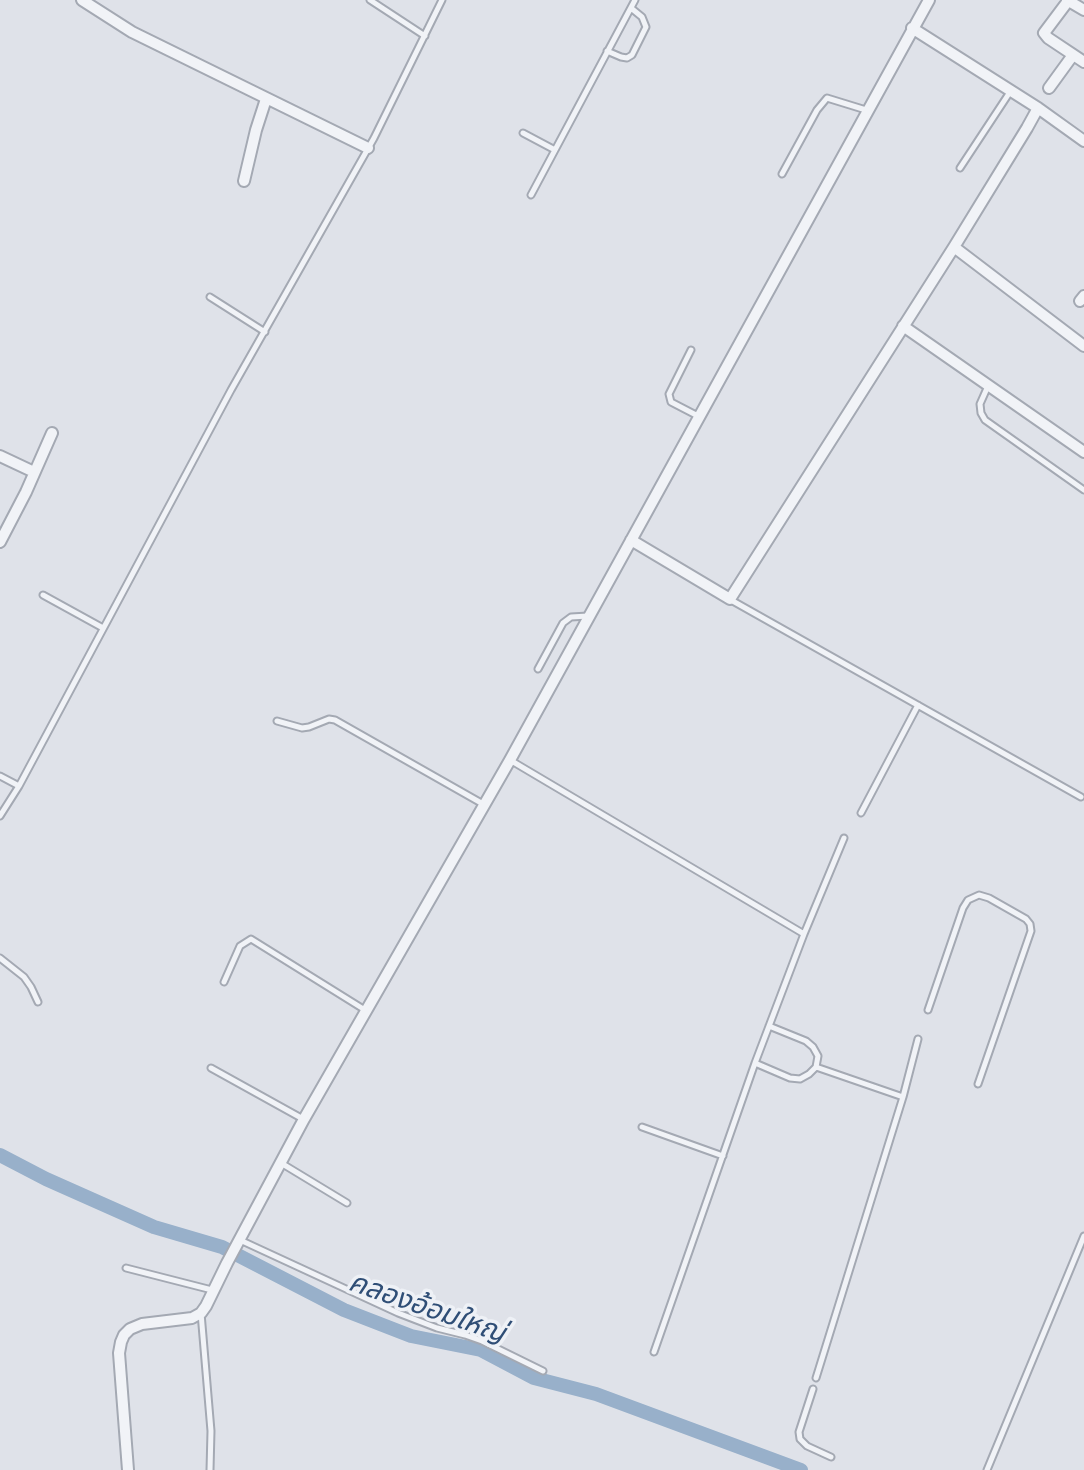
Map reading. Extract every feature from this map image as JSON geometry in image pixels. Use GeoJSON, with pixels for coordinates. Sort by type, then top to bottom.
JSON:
{"type":"FeatureCollection","features":[{"type":"Feature","properties":{"kind":"street"},"geometry":{"type":"LineString","coordinates":[[82,0],[132,32],[368,148]]}},
{"type":"Feature","properties":{"kind":"street"},"geometry":{"type":"LineString","coordinates":[[128,1470],[119,1353],[124,1335],[142,1324],[192,1318],[206,1306],[280,1162],[510,760],[929,0]]}},
{"type":"Feature","properties":{"kind":"street"},"geometry":{"type":"LineString","coordinates":[[1084,10],[1067,1],[1044,33],[1084,62]]}},
{"type":"Feature","properties":{"kind":"street"},"geometry":{"type":"LineString","coordinates":[[912,28],[1084,141]]}},
{"type":"Feature","properties":{"kind":"street"},"geometry":{"type":"LineString","coordinates":[[1049,88],[1073,55]]}},
{"type":"Feature","properties":{"kind":"street"},"geometry":{"type":"LineString","coordinates":[[244,181],[266,99]]}},
{"type":"Feature","properties":{"kind":"street"},"geometry":{"type":"LineString","coordinates":[[631,540],[730,599],[954,247],[1038,108]]}},
{"type":"Feature","properties":{"kind":"street"},"geometry":{"type":"LineString","coordinates":[[954,247],[1084,346]]}},
{"type":"Feature","properties":{"kind":"street"},"geometry":{"type":"LineString","coordinates":[[903,326],[1084,452]]}},
{"type":"Feature","properties":{"kind":"street"},"geometry":{"type":"LineString","coordinates":[[0,542],[52,433]]}},
{"type":"Feature","properties":{"kind":"street"},"geometry":{"type":"LineString","coordinates":[[0,456],[34,472]]}},
{"type":"Feature","properties":{"kind":"lane"},"geometry":{"type":"LineString","coordinates":[[370,0],[425,36]]}},
{"type":"Feature","properties":{"kind":"lane"},"geometry":{"type":"LineString","coordinates":[[0,816],[19,786],[231,390],[368,148],[442,0]]}},
{"type":"Feature","properties":{"kind":"lane"},"geometry":{"type":"LineString","coordinates":[[531,195],[635,0]]}},
{"type":"Feature","properties":{"kind":"lane"},"geometry":{"type":"LineString","coordinates":[[607,51],[627,58],[632,55],[646,27],[642,17],[631,8]]}},
{"type":"Feature","properties":{"kind":"lane"},"geometry":{"type":"LineString","coordinates":[[960,168],[1011,91]]}},
{"type":"Feature","properties":{"kind":"lane"},"geometry":{"type":"LineString","coordinates":[[782,174],[817,110],[827,98],[867,110]]}},
{"type":"Feature","properties":{"kind":"lane"},"geometry":{"type":"LineString","coordinates":[[523,133],[555,150]]}},
{"type":"Feature","properties":{"kind":"lane"},"geometry":{"type":"LineString","coordinates":[[210,297],[265,332]]}},
{"type":"Feature","properties":{"kind":"lane"},"geometry":{"type":"LineString","coordinates":[[691,350],[669,394],[671,402],[698,416]]}},
{"type":"Feature","properties":{"kind":"lane"},"geometry":{"type":"LineString","coordinates":[[989,386],[980,404],[985,420],[1084,490]]}},
{"type":"Feature","properties":{"kind":"lane"},"geometry":{"type":"LineString","coordinates":[[43,595],[103,628]]}},
{"type":"Feature","properties":{"kind":"lane"},"geometry":{"type":"LineString","coordinates":[[730,599],[1081,797]]}},
{"type":"Feature","properties":{"kind":"lane"},"geometry":{"type":"LineString","coordinates":[[538,669],[563,623],[571,617],[589,616]]}},
{"type":"Feature","properties":{"kind":"lane"},"geometry":{"type":"LineString","coordinates":[[861,813],[918,705]]}},
{"type":"Feature","properties":{"kind":"lane"},"geometry":{"type":"LineString","coordinates":[[277,721],[302,728],[335,720],[483,804]]}},
{"type":"Feature","properties":{"kind":"lane"},"geometry":{"type":"LineString","coordinates":[[510,760],[804,934]]}},
{"type":"Feature","properties":{"kind":"lane"},"geometry":{"type":"LineString","coordinates":[[0,776],[19,786]]}},
{"type":"Feature","properties":{"kind":"lane"},"geometry":{"type":"LineString","coordinates":[[654,1352],[755,1063],[844,838]]}},
{"type":"Feature","properties":{"kind":"lane"},"geometry":{"type":"LineString","coordinates":[[928,1010],[968,900],[979,895],[989,898],[1026,919],[1031,931],[978,1084]]}},
{"type":"Feature","properties":{"kind":"lane"},"geometry":{"type":"LineString","coordinates":[[224,982],[240,946],[251,939],[366,1010]]}},
{"type":"Feature","properties":{"kind":"lane"},"geometry":{"type":"LineString","coordinates":[[0,958],[24,977],[38,1002]]}},
{"type":"Feature","properties":{"kind":"lane"},"geometry":{"type":"LineString","coordinates":[[755,1063],[790,1078],[800,1079],[816,1067],[818,1056],[813,1047],[769,1026]]}},
{"type":"Feature","properties":{"kind":"lane"},"geometry":{"type":"LineString","coordinates":[[816,1378],[918,1039]]}},
{"type":"Feature","properties":{"kind":"lane"},"geometry":{"type":"LineString","coordinates":[[816,1067],[903,1097]]}},
{"type":"Feature","properties":{"kind":"lane"},"geometry":{"type":"LineString","coordinates":[[211,1068],[304,1119]]}},
{"type":"Feature","properties":{"kind":"lane"},"geometry":{"type":"LineString","coordinates":[[642,1127],[723,1156]]}},
{"type":"Feature","properties":{"kind":"lane"},"geometry":{"type":"LineString","coordinates":[[280,1162],[347,1203]]}},
{"type":"Feature","properties":{"kind":"lane"},"geometry":{"type":"LineString","coordinates":[[987,1470],[1084,1237]]}},
{"type":"Feature","properties":{"kind":"lane"},"geometry":{"type":"LineString","coordinates":[[238,1243],[398,1313],[482,1341],[543,1371]]}},
{"type":"Feature","properties":{"kind":"lane"},"geometry":{"type":"LineString","coordinates":[[126,1268],[213,1290]]}},
{"type":"Feature","properties":{"kind":"lane"},"geometry":{"type":"LineString","coordinates":[[201,1313],[211,1431],[210,1470]]}},
{"type":"Feature","properties":{"kind":"lane"},"geometry":{"type":"LineString","coordinates":[[813,1389],[799,1432],[800,1439],[807,1446],[831,1457]]}},
{"type":"Feature","properties":{"kind":"waterway","name":"คลองอ้อมใหญ่"},"geometry":{"type":"LineString","coordinates":[[0,1155],[154,1227],[222,1247],[344,1310],[411,1336],[481,1350],[534,1378],[596,1394],[801,1470]]}}]}
